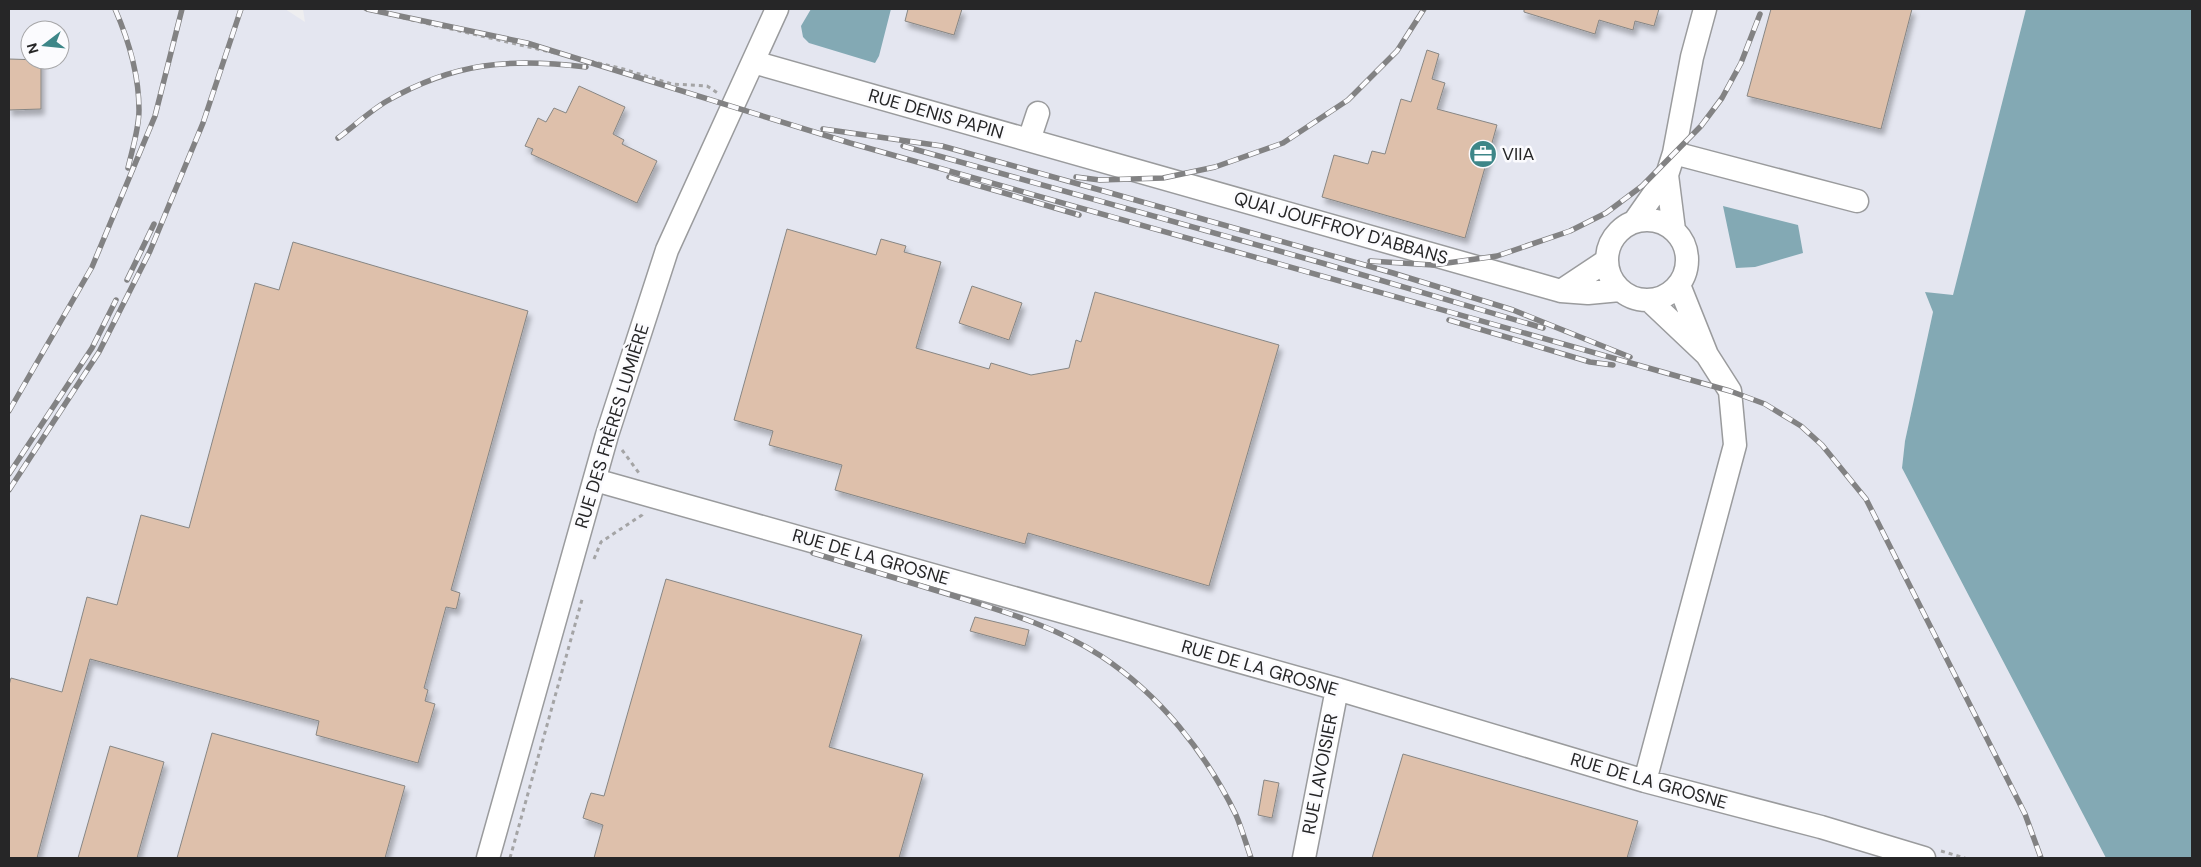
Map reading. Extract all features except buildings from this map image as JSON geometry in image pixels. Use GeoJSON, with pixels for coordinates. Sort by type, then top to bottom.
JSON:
{"type":"FeatureCollection","features":[{"type":"Feature","properties":{"kind":"street","name":"RUE DES FRÈRES LUMIÈRE"},"geometry":{"type":"LineString","coordinates":[[488,858],[607,435],[667,250],[777,9]]}},
{"type":"Feature","properties":{"kind":"street"},"geometry":{"type":"LineString","coordinates":[[1634,222],[1667,175],[1674,153],[1692,57],[1705,9]]}},
{"type":"Feature","properties":{"kind":"street","name":"RUE DENIS PAPIN"},"geometry":{"type":"LineString","coordinates":[[753,62],[1120,166]]}},
{"type":"Feature","properties":{"kind":"street"},"geometry":{"type":"LineString","coordinates":[[1029,140],[1038,113]]}},
{"type":"Feature","properties":{"kind":"street"},"geometry":{"type":"LineString","coordinates":[[1674,153],[1857,201]]}},
{"type":"Feature","properties":{"kind":"street","name":"QUAI JOUFFROY D'ABBANS"},"geometry":{"type":"LineString","coordinates":[[1120,166],[1561,291],[1588,293],[1620,290]]}},
{"type":"Feature","properties":{"kind":"street"},"geometry":{"type":"LineString","coordinates":[[1667,175],[1674,230],[1686,251],[1685,274],[1679,285],[1661,298],[1650,301],[1639,300],[1620,290],[1610,277],[1606,261],[1608,248],[1614,237],[1623,228],[1634,222],[1655,221],[1674,230]]}},
{"type":"Feature","properties":{"kind":"street"},"geometry":{"type":"LineString","coordinates":[[1561,291],[1606,261]]}},
{"type":"Feature","properties":{"kind":"street"},"geometry":{"type":"LineString","coordinates":[[1645,781],[1735,445],[1730,391],[1707,355],[1679,285]]}},
{"type":"Feature","properties":{"kind":"street"},"geometry":{"type":"LineString","coordinates":[[1650,301],[1707,355]]}},
{"type":"Feature","properties":{"kind":"street","name":"RUE DE LA GROSNE"},"geometry":{"type":"LineString","coordinates":[[595,480],[1337,689],[1645,781],[1821,827],[1924,858]]}},
{"type":"Feature","properties":{"kind":"street","name":"RUE LAVOISIER"},"geometry":{"type":"LineString","coordinates":[[1304,858],[1337,689]]}},
{"type":"Feature","properties":{"kind":"path"},"geometry":{"type":"LineString","coordinates":[[364,9],[620,68],[672,84],[707,86],[735,104]]}},
{"type":"Feature","properties":{"kind":"path"},"geometry":{"type":"LineString","coordinates":[[592,567],[600,542],[642,515],[652,495]]}},
{"type":"Feature","properties":{"kind":"path"},"geometry":{"type":"LineString","coordinates":[[510,858],[584,595]]}},
{"type":"Feature","properties":{"kind":"shaded area"},"geometry":{"type":"Polygon","coordinates":[[[9,9],[285,9],[305,22],[303,9],[2026,9],[1953,296],[1925,292],[1933,312],[1905,441],[1902,468],[2106,858],[9,858],[9,9]]]}},
{"type":"Feature","properties":{"kind":"water"},"geometry":{"type":"Polygon","coordinates":[[[811,9],[891,9],[879,56],[875,63],[809,43],[803,37],[801,26],[811,9]]]}},
{"type":"Feature","properties":{"kind":"water"},"geometry":{"type":"Polygon","coordinates":[[[2026,9],[2192,9],[2192,858],[2106,858],[1902,468],[1905,441],[1933,312],[1925,292],[1953,295],[2026,9]]]}},
{"type":"Feature","properties":{"kind":"water"},"geometry":{"type":"Polygon","coordinates":[[[1723,206],[1798,225],[1803,253],[1755,267],[1736,268],[1723,206]]]}},
{"type":"Feature","properties":{"kind":"railway"},"geometry":{"type":"LineString","coordinates":[[115,9],[125,33],[132,58],[139,97],[138,125],[128,168]]}},
{"type":"Feature","properties":{"kind":"railway"},"geometry":{"type":"LineString","coordinates":[[9,411],[92,267],[155,116],[182,9]]}},
{"type":"Feature","properties":{"kind":"railway"},"geometry":{"type":"LineString","coordinates":[[9,490],[99,352],[150,251],[203,123],[241,9]]}},
{"type":"Feature","properties":{"kind":"railway"},"geometry":{"type":"LineString","coordinates":[[367,9],[527,43],[850,143],[1730,391],[1765,404],[1801,426],[1822,445],[1866,499],[2025,814],[2041,858]]}},
{"type":"Feature","properties":{"kind":"railway"},"geometry":{"type":"LineString","coordinates":[[1076,177],[1100,180],[1163,178],[1215,167],[1283,143],[1348,100],[1397,51],[1424,9]]}},
{"type":"Feature","properties":{"kind":"railway"},"geometry":{"type":"LineString","coordinates":[[1370,261],[1433,265],[1497,256],[1570,231],[1606,213],[1642,186],[1701,126],[1722,98],[1741,63],[1760,14]]}},
{"type":"Feature","properties":{"kind":"railway"},"geometry":{"type":"LineString","coordinates":[[338,138],[387,101],[436,78],[460,71],[484,66],[532,63],[586,67]]}},
{"type":"Feature","properties":{"kind":"railway"},"geometry":{"type":"LineString","coordinates":[[823,129],[942,146],[1100,190],[1393,273],[1513,310],[1630,357]]}},
{"type":"Feature","properties":{"kind":"railway"},"geometry":{"type":"LineString","coordinates":[[903,146],[1322,263],[1543,328]]}},
{"type":"Feature","properties":{"kind":"railway"},"geometry":{"type":"LineString","coordinates":[[949,177],[1079,215]]}},
{"type":"Feature","properties":{"kind":"railway"},"geometry":{"type":"LineString","coordinates":[[127,280],[154,224]]}},
{"type":"Feature","properties":{"kind":"railway"},"geometry":{"type":"LineString","coordinates":[[9,474],[92,348],[116,300]]}},
{"type":"Feature","properties":{"kind":"railway"},"geometry":{"type":"LineString","coordinates":[[1449,320],[1590,362],[1613,365]]}},
{"type":"Feature","properties":{"kind":"railway"},"geometry":{"type":"LineString","coordinates":[[813,553],[1009,613],[1065,636],[1101,656],[1142,688],[1179,726],[1195,747],[1224,792],[1236,815],[1251,858]]}},
{"type":"Feature","properties":{"kind":"place","name":"VIIA"},"geometry":{"type":"Point","coordinates":[1483,154]}}]}
